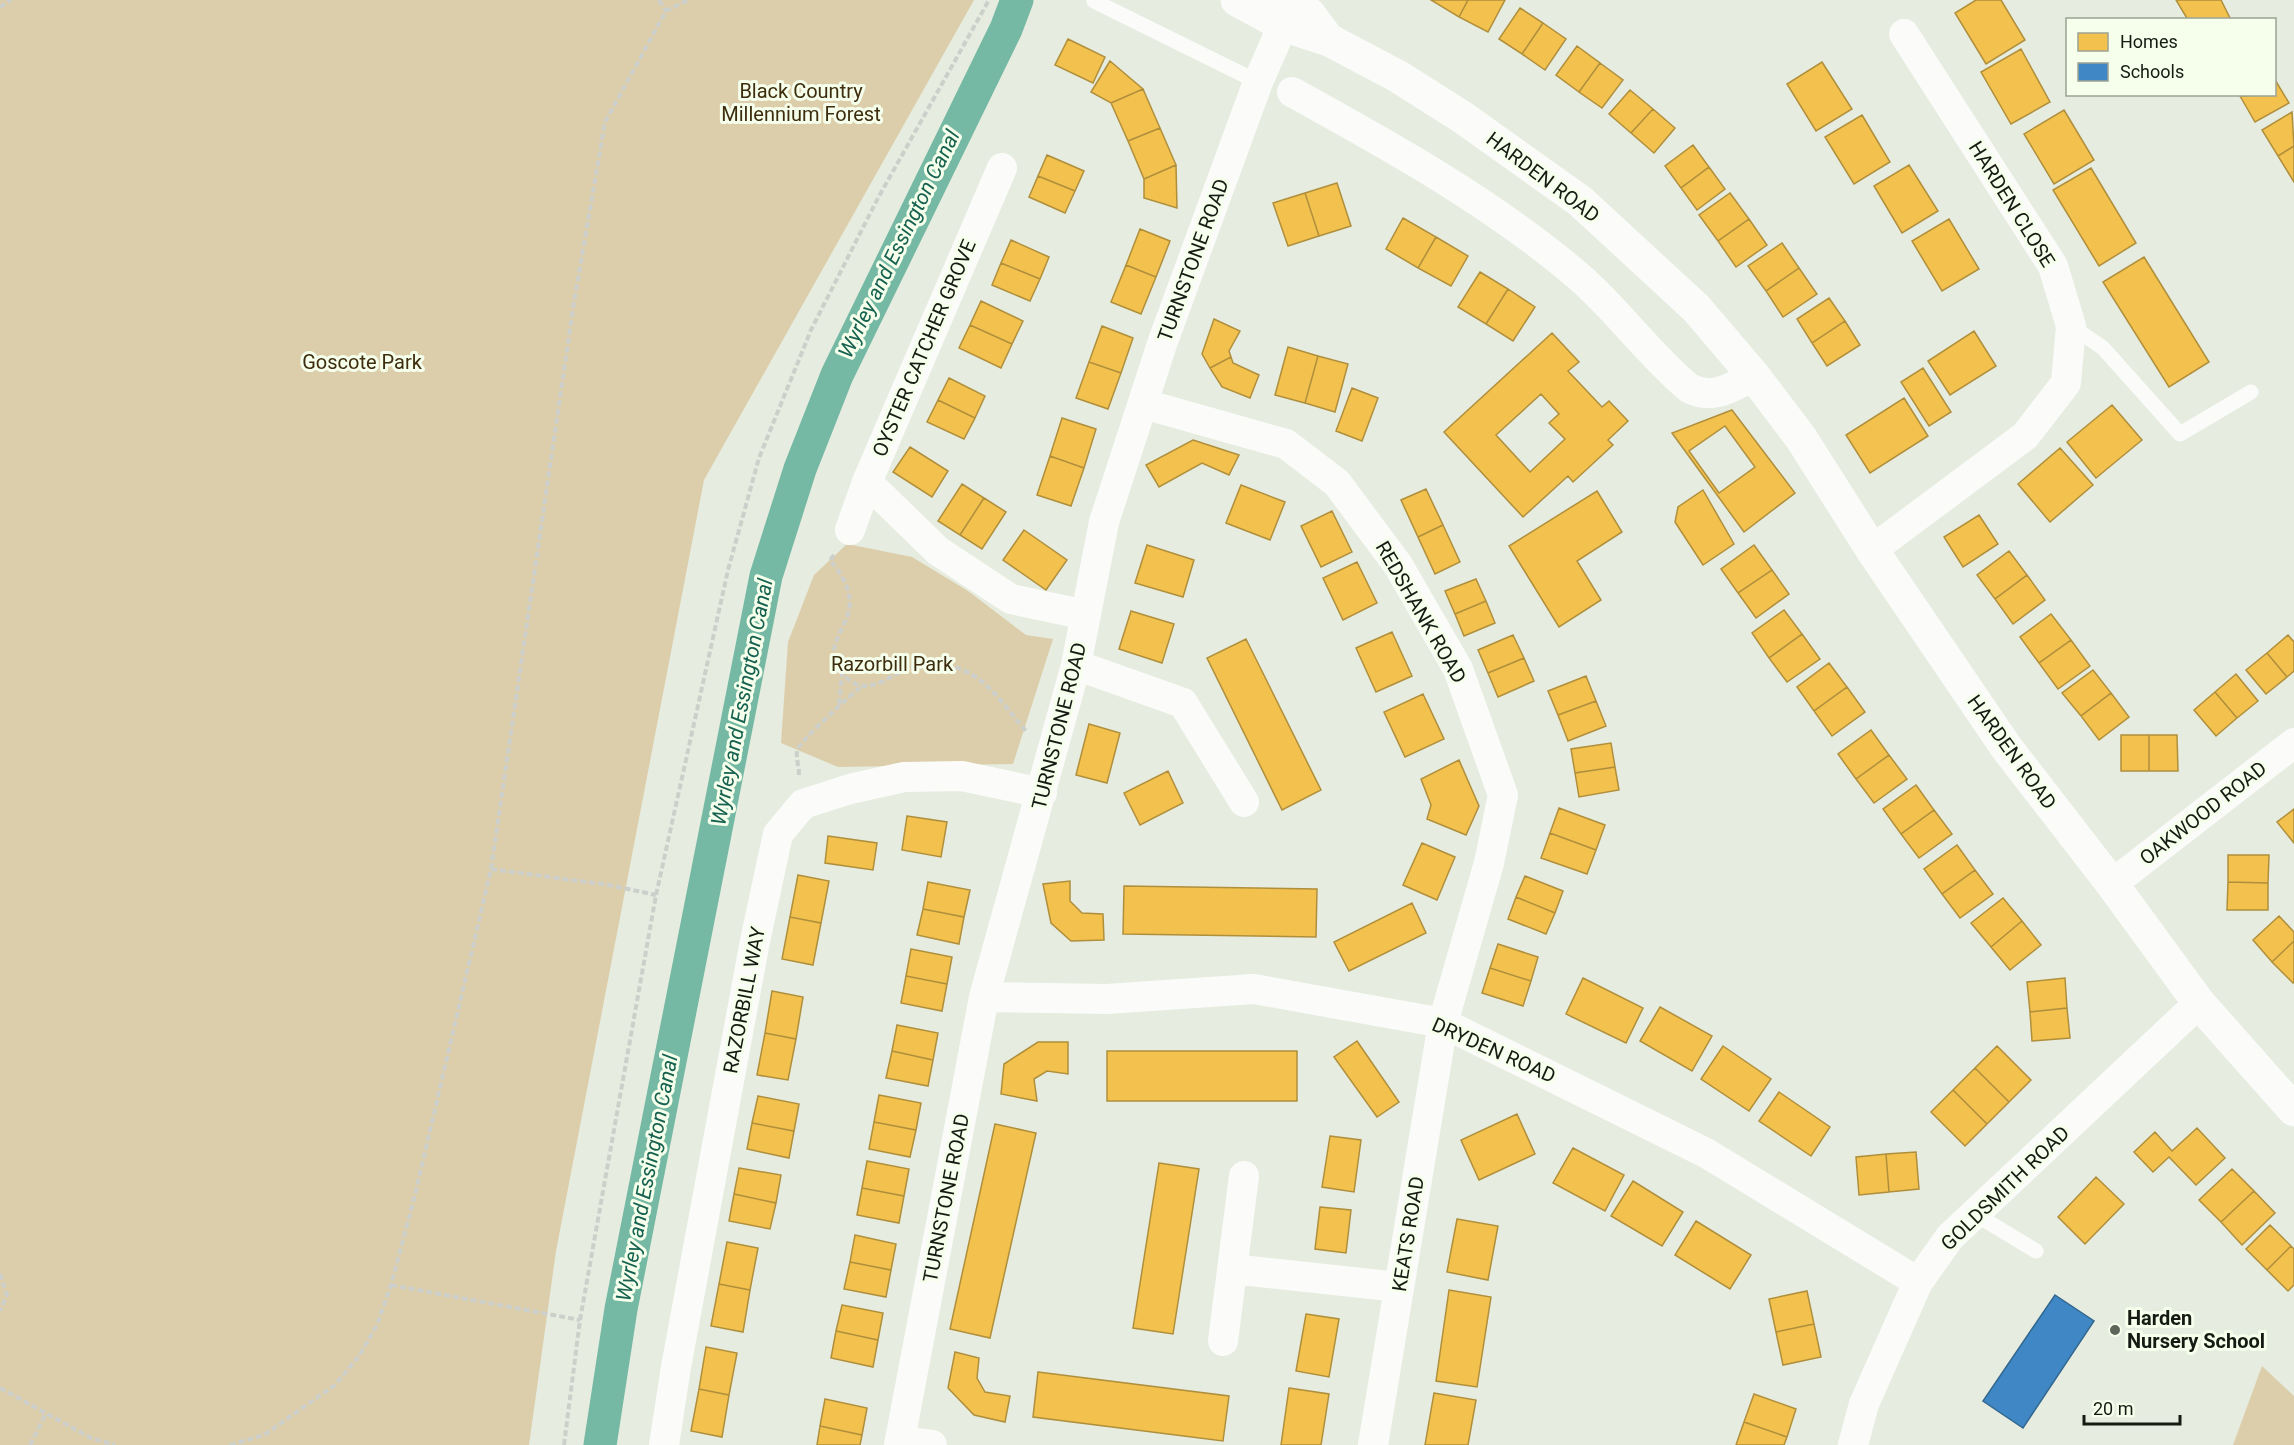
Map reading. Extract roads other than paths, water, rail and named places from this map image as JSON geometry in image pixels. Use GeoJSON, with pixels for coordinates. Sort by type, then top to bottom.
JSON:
{"type":"FeatureCollection","features":[{"type":"Feature","properties":{"kind":"street","name":"HARDEN ROAD"},"geometry":{"type":"LineString","coordinates":[[1237,0],[1285,12],[1329,40],[1399,77],[1462,117],[1580,201],[1696,308],[1754,376],[1801,438],[1872,550],[2006,747],[2112,884],[2199,1004],[2294,1110]]}},
{"type":"Feature","properties":{"kind":"street","name":"TURNSTONE ROAD"},"geometry":{"type":"LineString","coordinates":[[899,1443],[984,997],[1076,665],[1104,522],[1163,341],[1285,12]]}},
{"type":"Feature","properties":{"kind":"street","name":"HARDEN CLOSE"},"geometry":{"type":"LineString","coordinates":[[1872,550],[2025,436],[2066,383],[2071,326],[2053,266],[1904,35]]}},
{"type":"Feature","properties":{"kind":"street"},"geometry":{"type":"LineString","coordinates":[[1292,92],[1377,125],[1575,273],[1689,388],[1697,392],[1713,394],[1754,376]]}},
{"type":"Feature","properties":{"kind":"street","name":"OYSTER CATCHER GROVE"},"geometry":{"type":"LineString","coordinates":[[850,530],[867,482],[1002,168]]}},
{"type":"Feature","properties":{"kind":"street","name":"REDSHANK ROAD"},"geometry":{"type":"LineString","coordinates":[[1144,404],[1286,444],[1337,483],[1398,565],[1458,669],[1503,795],[1489,863],[1443,1023]]}},
{"type":"Feature","properties":{"kind":"street"},"geometry":{"type":"LineString","coordinates":[[867,482],[938,551],[1011,600],[1086,615]]}},
{"type":"Feature","properties":{"kind":"street"},"geometry":{"type":"LineString","coordinates":[[1076,665],[1183,703],[1244,802]]}},
{"type":"Feature","properties":{"kind":"street","name":"OAKWOOD ROAD"},"geometry":{"type":"LineString","coordinates":[[2112,884],[2294,743]]}},
{"type":"Feature","properties":{"kind":"street","name":"RAZORBILL WAY"},"geometry":{"type":"LineString","coordinates":[[664,1445],[676,1367],[754,941],[778,834],[803,804],[850,789],[904,777],[962,777],[1042,793]]}},
{"type":"Feature","properties":{"kind":"street","name":"DRYDEN ROAD"},"geometry":{"type":"LineString","coordinates":[[984,997],[1107,999],[1254,989],[1443,1023],[1706,1153],[1918,1282]]}},
{"type":"Feature","properties":{"kind":"street","name":"GOLDSMITH ROAD"},"geometry":{"type":"LineString","coordinates":[[1853,1445],[1864,1404],[1918,1282],[1950,1237],[2199,1004]]}},
{"type":"Feature","properties":{"kind":"street","name":"KEATS ROAD"},"geometry":{"type":"LineString","coordinates":[[1373,1445],[1443,1023]]}},
{"type":"Feature","properties":{"kind":"street"},"geometry":{"type":"LineString","coordinates":[[1223,1341],[1244,1176]]}},
{"type":"Feature","properties":{"kind":"street"},"geometry":{"type":"LineString","coordinates":[[1232,1269],[1399,1287]]}},
{"type":"Feature","properties":{"kind":"street"},"geometry":{"type":"LineString","coordinates":[[899,1443],[932,1445]]}},
{"type":"Feature","properties":{"kind":"lane"},"geometry":{"type":"LineString","coordinates":[[1094,1],[1258,82]]}},
{"type":"Feature","properties":{"kind":"lane"},"geometry":{"type":"LineString","coordinates":[[2071,326],[2103,348],[2180,434],[2251,392]]}},
{"type":"Feature","properties":{"kind":"lane"},"geometry":{"type":"LineString","coordinates":[[1975,1214],[2036,1251]]}},
{"type":"Feature","properties":{"kind":"waterway","name":"Wyrley and Essington Canal"},"geometry":{"type":"LineString","coordinates":[[600,1445],[621,1309],[766,576],[800,469],[837,375],[1006,29],[1017,0]]}},
{"type":"Feature","properties":{"kind":"place","name":"Harden Nursery School"},"geometry":{"type":"Point","coordinates":[2115,1330]}},
{"type":"Feature","properties":{"kind":"park label","name":"Black Country Millennium Forest"},"geometry":{"type":"Point","coordinates":[801,102]}},
{"type":"Feature","properties":{"kind":"park label","name":"Goscote Park"},"geometry":{"type":"Point","coordinates":[362,362]}},
{"type":"Feature","properties":{"kind":"park label","name":"Razorbill Park"},"geometry":{"type":"Point","coordinates":[892,664]}}]}
